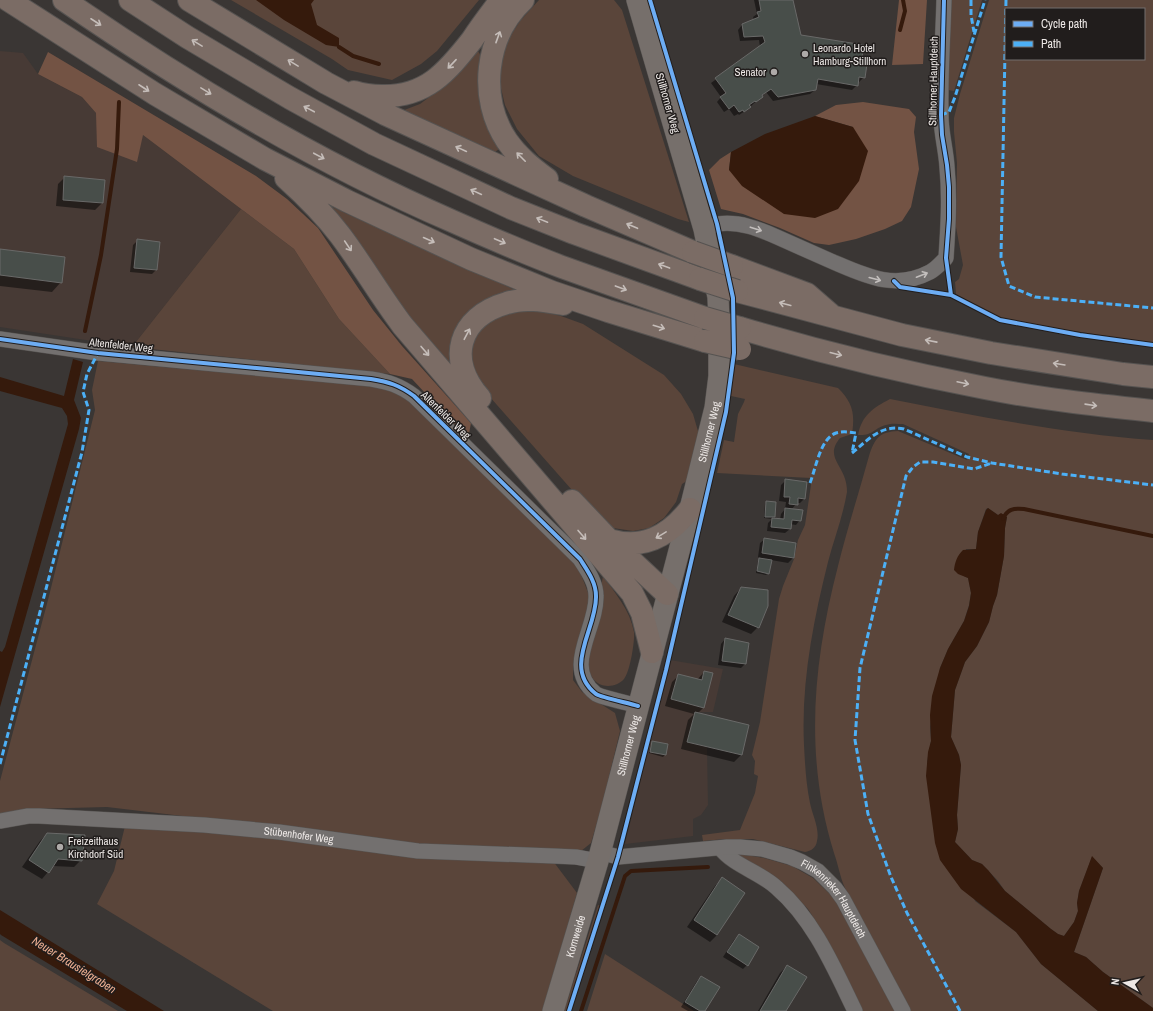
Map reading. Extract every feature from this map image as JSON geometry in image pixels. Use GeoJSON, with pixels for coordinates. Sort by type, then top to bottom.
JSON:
{"type":"FeatureCollection","features":[{"type":"Feature","properties":{"kind":"highway"},"geometry":{"type":"LineString","coordinates":[[8,0],[155,94],[265,159],[367,211],[471,260],[552,292],[705,341],[740,349],[798,345]]}},
{"type":"Feature","properties":{"kind":"highway"},"geometry":{"type":"LineString","coordinates":[[64,0],[177,73],[274,132],[359,177],[451,220],[561,266],[704,318],[798,345],[901,370],[986,388],[1094,405],[1153,411]]}},
{"type":"Feature","properties":{"kind":"highway"},"geometry":{"type":"LineString","coordinates":[[130,0],[187,37],[283,94],[374,144],[511,208],[700,280],[902,335],[991,353],[1123,374],[1153,377]]}},
{"type":"Feature","properties":{"kind":"highway"},"geometry":{"type":"LineString","coordinates":[[189,0],[326,83],[385,114],[586,206],[694,252],[807,294],[836,318]]}},
{"type":"Feature","properties":{"kind":"highway"},"geometry":{"type":"LineString","coordinates":[[326,83],[373,96],[406,94],[423,87],[439,77],[454,64],[501,0]]}},
{"type":"Feature","properties":{"kind":"highway"},"geometry":{"type":"LineString","coordinates":[[523,0],[509,16],[499,32],[493,52],[489,68],[492,107],[504,136],[519,157],[536,171],[586,206]]}},
{"type":"Feature","properties":{"kind":"highway"},"geometry":{"type":"LineString","coordinates":[[0,6],[26,12]]}},
{"type":"Feature","properties":{"kind":"highway"},"geometry":{"type":"LineString","coordinates":[[265,159],[306,196],[324,216],[340,235],[384,301],[403,326],[632,594],[642,613],[652,652]]}},
{"type":"Feature","properties":{"kind":"highway"},"geometry":{"type":"LineString","coordinates":[[608,311],[545,301],[526,300],[508,302],[490,310],[475,320],[466,333],[461,346],[461,363],[466,378],[474,391],[580,510],[609,540],[667,594]]}},
{"type":"Feature","properties":{"kind":"highway"},"geometry":{"type":"LineString","coordinates":[[609,540],[637,543],[655,539],[674,527],[690,509]]}},
{"type":"Feature","properties":{"kind":"highway"},"geometry":{"type":"LineString","coordinates":[[632,594],[645,597],[667,594]]}},
{"type":"Feature","properties":{"kind":"main road","name":"Stillhorner Weg"},"geometry":{"type":"LineString","coordinates":[[599,857],[690,509],[714,408],[719,369],[720,320],[718,297],[704,229],[637,0]]}},
{"type":"Feature","properties":{"kind":"main road","name":"Kornweide"},"geometry":{"type":"LineString","coordinates":[[553,1011],[599,857]]}},
{"type":"Feature","properties":{"kind":"street","name":"Stillhorner Hauptdeich"},"geometry":{"type":"LineString","coordinates":[[704,229],[717,224],[745,225],[858,273],[883,281],[903,281],[932,272],[946,258],[949,219],[949,187],[942,135],[941,115],[944,0]]}},
{"type":"Feature","properties":{"kind":"street","name":"Altenfelder Weg"},"geometry":{"type":"LineString","coordinates":[[0,339],[98,353],[371,379],[389,382],[402,387],[414,396],[580,559],[593,581],[596,595],[595,610],[580,660],[582,673],[587,684],[597,694],[638,706]]}},
{"type":"Feature","properties":{"kind":"street","name":"Stübenhofer Weg"},"geometry":{"type":"LineString","coordinates":[[0,822],[28,816],[133,820],[279,832],[418,851],[581,858],[599,857]]}},
{"type":"Feature","properties":{"kind":"street","name":"Finkenrieker Hauptdeich"},"geometry":{"type":"LineString","coordinates":[[599,857],[618,857],[740,847],[774,852],[802,862],[818,871],[835,888],[843,899],[903,1011]]}},
{"type":"Feature","properties":{"kind":"street"},"geometry":{"type":"LineString","coordinates":[[720,848],[727,856],[762,876],[793,904],[807,922],[822,946],[855,1011]]}},
{"type":"Feature","properties":{"kind":"shaded area"},"geometry":{"type":"Polygon","coordinates":[[[231,0],[479,0],[437,51],[421,64],[392,80],[348,70],[332,59],[231,0]]]}},
{"type":"Feature","properties":{"kind":"shaded area"},"geometry":{"type":"Polygon","coordinates":[[[539,0],[614,0],[622,10],[689,222],[678,219],[573,176],[539,156],[517,129],[505,105],[500,84],[501,61],[509,38],[520,21],[539,0]]]}},
{"type":"Feature","properties":{"kind":"shaded area"},"geometry":{"type":"Polygon","coordinates":[[[899,0],[927,0],[923,64],[892,65],[899,0]]]}},
{"type":"Feature","properties":{"kind":"shaded area"},"geometry":{"type":"Polygon","coordinates":[[[951,0],[982,0],[954,91],[948,90],[951,0]]]}},
{"type":"Feature","properties":{"kind":"shaded area"},"geometry":{"type":"Polygon","coordinates":[[[989,0],[1153,0],[1153,343],[1034,325],[999,318],[956,294],[955,282],[959,279],[963,265],[956,227],[957,163],[954,118],[989,0]]]}},
{"type":"Feature","properties":{"kind":"shaded area"},"geometry":{"type":"Polygon","coordinates":[[[0,51],[23,53],[38,74],[82,97],[96,113],[143,135],[241,209],[132,347],[0,327],[0,51]]]}},
{"type":"Feature","properties":{"kind":"shaded area"},"geometry":{"type":"Polygon","coordinates":[[[478,51],[484,61],[502,147],[492,154],[399,112],[420,104],[444,86],[478,51]]]}},
{"type":"Feature","properties":{"kind":"shaded area"},"geometry":{"type":"Polygon","coordinates":[[[48,52],[256,176],[287,199],[318,228],[373,310],[402,346],[471,423],[468,439],[412,379],[390,374],[339,319],[294,249],[143,135],[137,162],[97,147],[96,113],[82,97],[38,74],[48,52]]]}},
{"type":"Feature","properties":{"kind":"shaded area"},"geometry":{"type":"Polygon","coordinates":[[[863,102],[909,109],[916,117],[914,132],[919,169],[911,207],[902,221],[885,229],[856,239],[829,245],[814,243],[743,214],[721,209],[709,170],[720,159],[731,152],[729,170],[853,127],[815,116],[836,105],[863,102]]]}},
{"type":"Feature","properties":{"kind":"shaded area"},"geometry":{"type":"Polygon","coordinates":[[[332,207],[522,293],[484,303],[456,378],[332,216],[332,207]]]}},
{"type":"Feature","properties":{"kind":"shaded area"},"geometry":{"type":"Polygon","coordinates":[[[241,209],[294,249],[339,319],[390,374],[132,347],[241,209]]]}},
{"type":"Feature","properties":{"kind":"shaded area"},"geometry":{"type":"Polygon","coordinates":[[[535,310],[561,316],[583,324],[664,375],[681,394],[693,414],[700,438],[690,479],[682,484],[676,502],[664,518],[649,528],[633,531],[613,528],[594,515],[474,379],[469,356],[473,337],[484,321],[501,312],[535,310]]]}},
{"type":"Feature","properties":{"kind":"shaded area"},"geometry":{"type":"Polygon","coordinates":[[[98,361],[371,386],[401,393],[575,563],[589,595],[588,609],[573,665],[573,680],[582,692],[615,713],[620,731],[602,806],[591,843],[581,851],[418,844],[107,807],[30,809],[0,814],[0,781],[49,596],[95,410],[92,390],[98,361]]]}},
{"type":"Feature","properties":{"kind":"shaded area"},"geometry":{"type":"Polygon","coordinates":[[[734,364],[838,388],[850,404],[853,415],[852,434],[840,438],[834,449],[835,457],[845,478],[847,492],[841,519],[828,562],[813,630],[806,676],[804,699],[805,767],[811,807],[818,836],[814,847],[805,852],[753,839],[703,841],[702,835],[740,830],[755,793],[758,776],[754,774],[755,761],[752,755],[760,722],[779,599],[794,559],[798,540],[805,525],[811,485],[811,478],[717,473],[724,440],[734,442],[738,414],[745,399],[731,396],[734,364]]]}},
{"type":"Feature","properties":{"kind":"shaded area"},"geometry":{"type":"Polygon","coordinates":[[[890,399],[1054,429],[1153,440],[1153,1008],[1103,972],[1086,957],[1074,952],[1103,868],[1092,857],[1079,891],[1077,903],[1078,911],[1074,922],[1064,936],[1051,929],[1005,891],[982,864],[972,860],[955,842],[958,829],[957,815],[961,765],[959,755],[951,737],[955,690],[965,662],[977,646],[989,622],[997,595],[1004,556],[1007,517],[998,515],[988,508],[986,509],[978,532],[976,549],[966,549],[964,576],[968,578],[971,593],[969,605],[964,621],[948,649],[940,668],[930,727],[931,741],[927,762],[975,901],[1016,932],[1041,964],[1098,1011],[910,1011],[845,888],[834,853],[818,781],[815,745],[815,710],[818,674],[829,602],[849,525],[871,450],[876,440],[882,435],[898,431],[967,460],[969,454],[903,424],[888,424],[870,433],[858,435],[865,417],[873,409],[890,399]]]}},
{"type":"Feature","properties":{"kind":"shaded area"},"geometry":{"type":"Polygon","coordinates":[[[603,576],[626,609],[634,632],[632,656],[626,675],[620,683],[610,686],[600,684],[592,678],[587,662],[603,576]]]}},
{"type":"Feature","properties":{"kind":"shaded area"},"geometry":{"type":"Polygon","coordinates":[[[670,660],[723,669],[713,712],[695,712],[687,742],[707,747],[708,805],[701,815],[693,819],[693,836],[625,844],[670,660]]]}},
{"type":"Feature","properties":{"kind":"shaded area"},"geometry":{"type":"Polygon","coordinates":[[[126,822],[553,861],[577,893],[543,1011],[273,1011],[97,904],[114,871],[126,822]]]}},
{"type":"Feature","properties":{"kind":"shaded area"},"geometry":{"type":"Polygon","coordinates":[[[740,854],[764,858],[792,866],[813,878],[834,898],[896,1011],[860,1011],[828,941],[808,909],[782,882],[739,857],[740,854]]]}},
{"type":"Feature","properties":{"kind":"shaded area"},"geometry":{"type":"Polygon","coordinates":[[[598,905],[601,906],[567,1011],[564,1011],[598,905]]]}},
{"type":"Feature","properties":{"kind":"shaded area"},"geometry":{"type":"Polygon","coordinates":[[[0,940],[4,943],[118,1011],[0,1011],[0,940]]]}},
{"type":"Feature","properties":{"kind":"shaded area"},"geometry":{"type":"Polygon","coordinates":[[[605,954],[694,1011],[587,1011],[605,954]]]}},
{"type":"Feature","properties":{"kind":"water"},"geometry":{"type":"Polygon","coordinates":[[[256,0],[314,0],[311,4],[317,25],[339,38],[339,47],[326,45],[284,20],[256,0]]]}},
{"type":"Feature","properties":{"kind":"water"},"geometry":{"type":"Polygon","coordinates":[[[815,116],[853,127],[868,151],[859,181],[838,209],[815,218],[784,214],[742,186],[729,170],[731,152],[765,134],[815,116]]]}},
{"type":"Feature","properties":{"kind":"water"},"geometry":{"type":"Polygon","coordinates":[[[73,359],[83,362],[74,400],[81,418],[79,429],[0,707],[0,651],[2,652],[5,647],[68,424],[67,416],[62,408],[0,391],[0,377],[64,396],[73,359]]]}},
{"type":"Feature","properties":{"kind":"water"},"geometry":{"type":"Polygon","coordinates":[[[988,508],[998,515],[1001,513],[1007,517],[1004,556],[997,595],[989,622],[977,646],[965,662],[955,690],[951,737],[959,755],[961,765],[957,815],[958,829],[955,842],[972,860],[982,864],[1005,891],[1051,929],[1064,936],[1074,922],[1078,911],[1077,903],[1079,891],[1092,856],[1103,868],[1074,952],[1086,957],[1103,972],[1153,1008],[1153,1011],[1098,1011],[1041,964],[1016,932],[961,889],[940,860],[935,843],[926,776],[928,752],[931,741],[930,715],[932,696],[940,668],[948,649],[964,621],[969,606],[971,593],[968,578],[958,574],[954,570],[956,562],[963,550],[976,549],[978,532],[988,508]]]}},
{"type":"Feature","properties":{"kind":"water","name":"Neuer Brausielgraben"},"geometry":{"type":"Polygon","coordinates":[[[0,910],[164,1011],[127,1011],[1,935],[0,910]]]}},
{"type":"Feature","properties":{"kind":"building","name":"Leonardo Hotel Hamburg-Stillhorn"},"geometry":{"type":"Polygon","coordinates":[[[759,0],[793,0],[801,35],[864,45],[861,63],[867,64],[865,78],[859,77],[858,86],[818,79],[816,90],[778,97],[771,89],[762,95],[763,97],[749,105],[751,107],[744,112],[743,110],[739,112],[734,105],[729,109],[720,97],[726,93],[715,78],[765,42],[763,36],[744,37],[742,24],[759,17],[757,12],[761,11],[759,0]]]}},
{"type":"Feature","properties":{"kind":"building"},"geometry":{"type":"Polygon","coordinates":[[[64,176],[105,180],[103,203],[63,200],[64,176]]]}},
{"type":"Feature","properties":{"kind":"building"},"geometry":{"type":"Polygon","coordinates":[[[137,239],[160,242],[157,270],[134,268],[137,239]]]}},
{"type":"Feature","properties":{"kind":"building"},"geometry":{"type":"Polygon","coordinates":[[[0,249],[65,257],[62,283],[0,275],[0,249]]]}},
{"type":"Feature","properties":{"kind":"building"},"geometry":{"type":"Polygon","coordinates":[[[785,479],[807,482],[805,499],[798,498],[798,505],[789,504],[790,497],[784,497],[785,479]]]}},
{"type":"Feature","properties":{"kind":"building"},"geometry":{"type":"Polygon","coordinates":[[[766,501],[776,502],[775,517],[765,517],[766,501]]]}},
{"type":"Feature","properties":{"kind":"building"},"geometry":{"type":"Polygon","coordinates":[[[785,508],[803,510],[801,521],[792,520],[791,529],[771,527],[772,518],[784,519],[785,508]]]}},
{"type":"Feature","properties":{"kind":"building"},"geometry":{"type":"Polygon","coordinates":[[[764,538],[796,543],[794,558],[762,553],[764,538]]]}},
{"type":"Feature","properties":{"kind":"building"},"geometry":{"type":"Polygon","coordinates":[[[759,558],[772,560],[769,574],[757,571],[759,558]]]}},
{"type":"Feature","properties":{"kind":"building"},"geometry":{"type":"Polygon","coordinates":[[[741,587],[768,590],[768,606],[759,628],[728,615],[741,587]]]}},
{"type":"Feature","properties":{"kind":"building"},"geometry":{"type":"Polygon","coordinates":[[[725,638],[749,643],[746,664],[722,661],[725,638]]]}},
{"type":"Feature","properties":{"kind":"building"},"geometry":{"type":"Polygon","coordinates":[[[704,671],[713,673],[704,708],[671,699],[678,674],[702,680],[704,671]]]}},
{"type":"Feature","properties":{"kind":"building"},"geometry":{"type":"Polygon","coordinates":[[[695,712],[749,725],[742,755],[687,742],[695,712]]]}},
{"type":"Feature","properties":{"kind":"building"},"geometry":{"type":"Polygon","coordinates":[[[652,741],[668,744],[666,755],[650,752],[652,741]]]}},
{"type":"Feature","properties":{"kind":"building","name":"Freizeithaus Kirchdorf Süd"},"geometry":{"type":"Polygon","coordinates":[[[47,833],[85,835],[82,861],[58,859],[49,873],[29,860],[47,833]]]}},
{"type":"Feature","properties":{"kind":"building"},"geometry":{"type":"Polygon","coordinates":[[[722,877],[745,893],[717,935],[694,920],[722,877]]]}},
{"type":"Feature","properties":{"kind":"building"},"geometry":{"type":"Polygon","coordinates":[[[739,934],[759,947],[748,966],[727,952],[739,934]]]}},
{"type":"Feature","properties":{"kind":"building"},"geometry":{"type":"Polygon","coordinates":[[[787,965],[807,977],[786,1011],[760,1011],[787,965]]]}},
{"type":"Feature","properties":{"kind":"building"},"geometry":{"type":"Polygon","coordinates":[[[701,976],[720,987],[705,1011],[700,1011],[685,1002],[701,976]]]}},
{"type":"Feature","properties":{"kind":"waterway"},"geometry":{"type":"LineString","coordinates":[[900,30],[905,11],[903,0]]}},
{"type":"Feature","properties":{"kind":"waterway"},"geometry":{"type":"LineString","coordinates":[[339,47],[353,56],[379,64]]}},
{"type":"Feature","properties":{"kind":"waterway"},"geometry":{"type":"LineString","coordinates":[[85,331],[101,255],[117,149],[119,102]]}},
{"type":"Feature","properties":{"kind":"waterway"},"geometry":{"type":"LineString","coordinates":[[1003,519],[1011,510],[1024,509],[1153,536]]}},
{"type":"Feature","properties":{"kind":"waterway"},"geometry":{"type":"LineString","coordinates":[[581,1011],[625,876],[631,871],[708,867]]}},
{"type":"Feature","properties":{"kind":"marked path"},"geometry":{"type":"LineString","coordinates":[[971,0],[971,15],[974,32]]}},
{"type":"Feature","properties":{"kind":"marked path"},"geometry":{"type":"LineString","coordinates":[[941,115],[949,112],[955,97],[985,0]]}},
{"type":"Feature","properties":{"kind":"marked path"},"geometry":{"type":"LineString","coordinates":[[1006,0],[1006,8]]}},
{"type":"Feature","properties":{"kind":"marked path"},"geometry":{"type":"LineString","coordinates":[[1005,51],[1001,257],[1009,286],[1035,297],[1153,308]]}},
{"type":"Feature","properties":{"kind":"marked path"},"geometry":{"type":"LineString","coordinates":[[0,764],[82,452],[89,410],[83,392],[87,374],[98,353]]}},
{"type":"Feature","properties":{"kind":"marked path"},"geometry":{"type":"LineString","coordinates":[[852,453],[875,434],[888,429],[896,428],[904,429],[967,457],[992,463],[1062,474],[1153,485]]}},
{"type":"Feature","properties":{"kind":"marked path"},"geometry":{"type":"LineString","coordinates":[[810,483],[822,448],[831,436],[841,432],[856,433],[852,453]]}},
{"type":"Feature","properties":{"kind":"marked path"},"geometry":{"type":"LineString","coordinates":[[960,1011],[907,913],[891,877],[868,814],[855,740],[860,668],[906,476],[913,467],[920,462],[933,462],[974,469],[992,463]]}},
{"type":"Feature","properties":{"kind":"cycle path"},"geometry":{"type":"LineString","coordinates":[[569,1011],[618,857],[666,670],[726,412],[734,353],[733,298],[717,224],[650,0]]}},
{"type":"Feature","properties":{"kind":"cycle path"},"geometry":{"type":"LineString","coordinates":[[944,0],[941,115],[942,135],[949,187],[949,219],[946,258],[951,295],[1000,320],[1080,335],[1153,345]]}},
{"type":"Feature","properties":{"kind":"cycle path"},"geometry":{"type":"LineString","coordinates":[[894,281],[900,287],[951,295]]}},
{"type":"Feature","properties":{"kind":"cycle path"},"geometry":{"type":"LineString","coordinates":[[0,339],[98,353],[371,379],[389,383],[403,389],[414,396],[580,559],[593,581],[596,591],[595,609],[581,660],[582,672],[586,683],[599,696],[638,706]]}},
{"type":"Feature","properties":{"kind":"place","name":"Leonardo Hotel Hamburg-Stillhorn"},"geometry":{"type":"Point","coordinates":[805,54]}},
{"type":"Feature","properties":{"kind":"place","name":"Senator"},"geometry":{"type":"Point","coordinates":[774,72]}},
{"type":"Feature","properties":{"kind":"place","name":"Freizeithaus Kirchdorf Süd"},"geometry":{"type":"Point","coordinates":[60,847]}}]}
